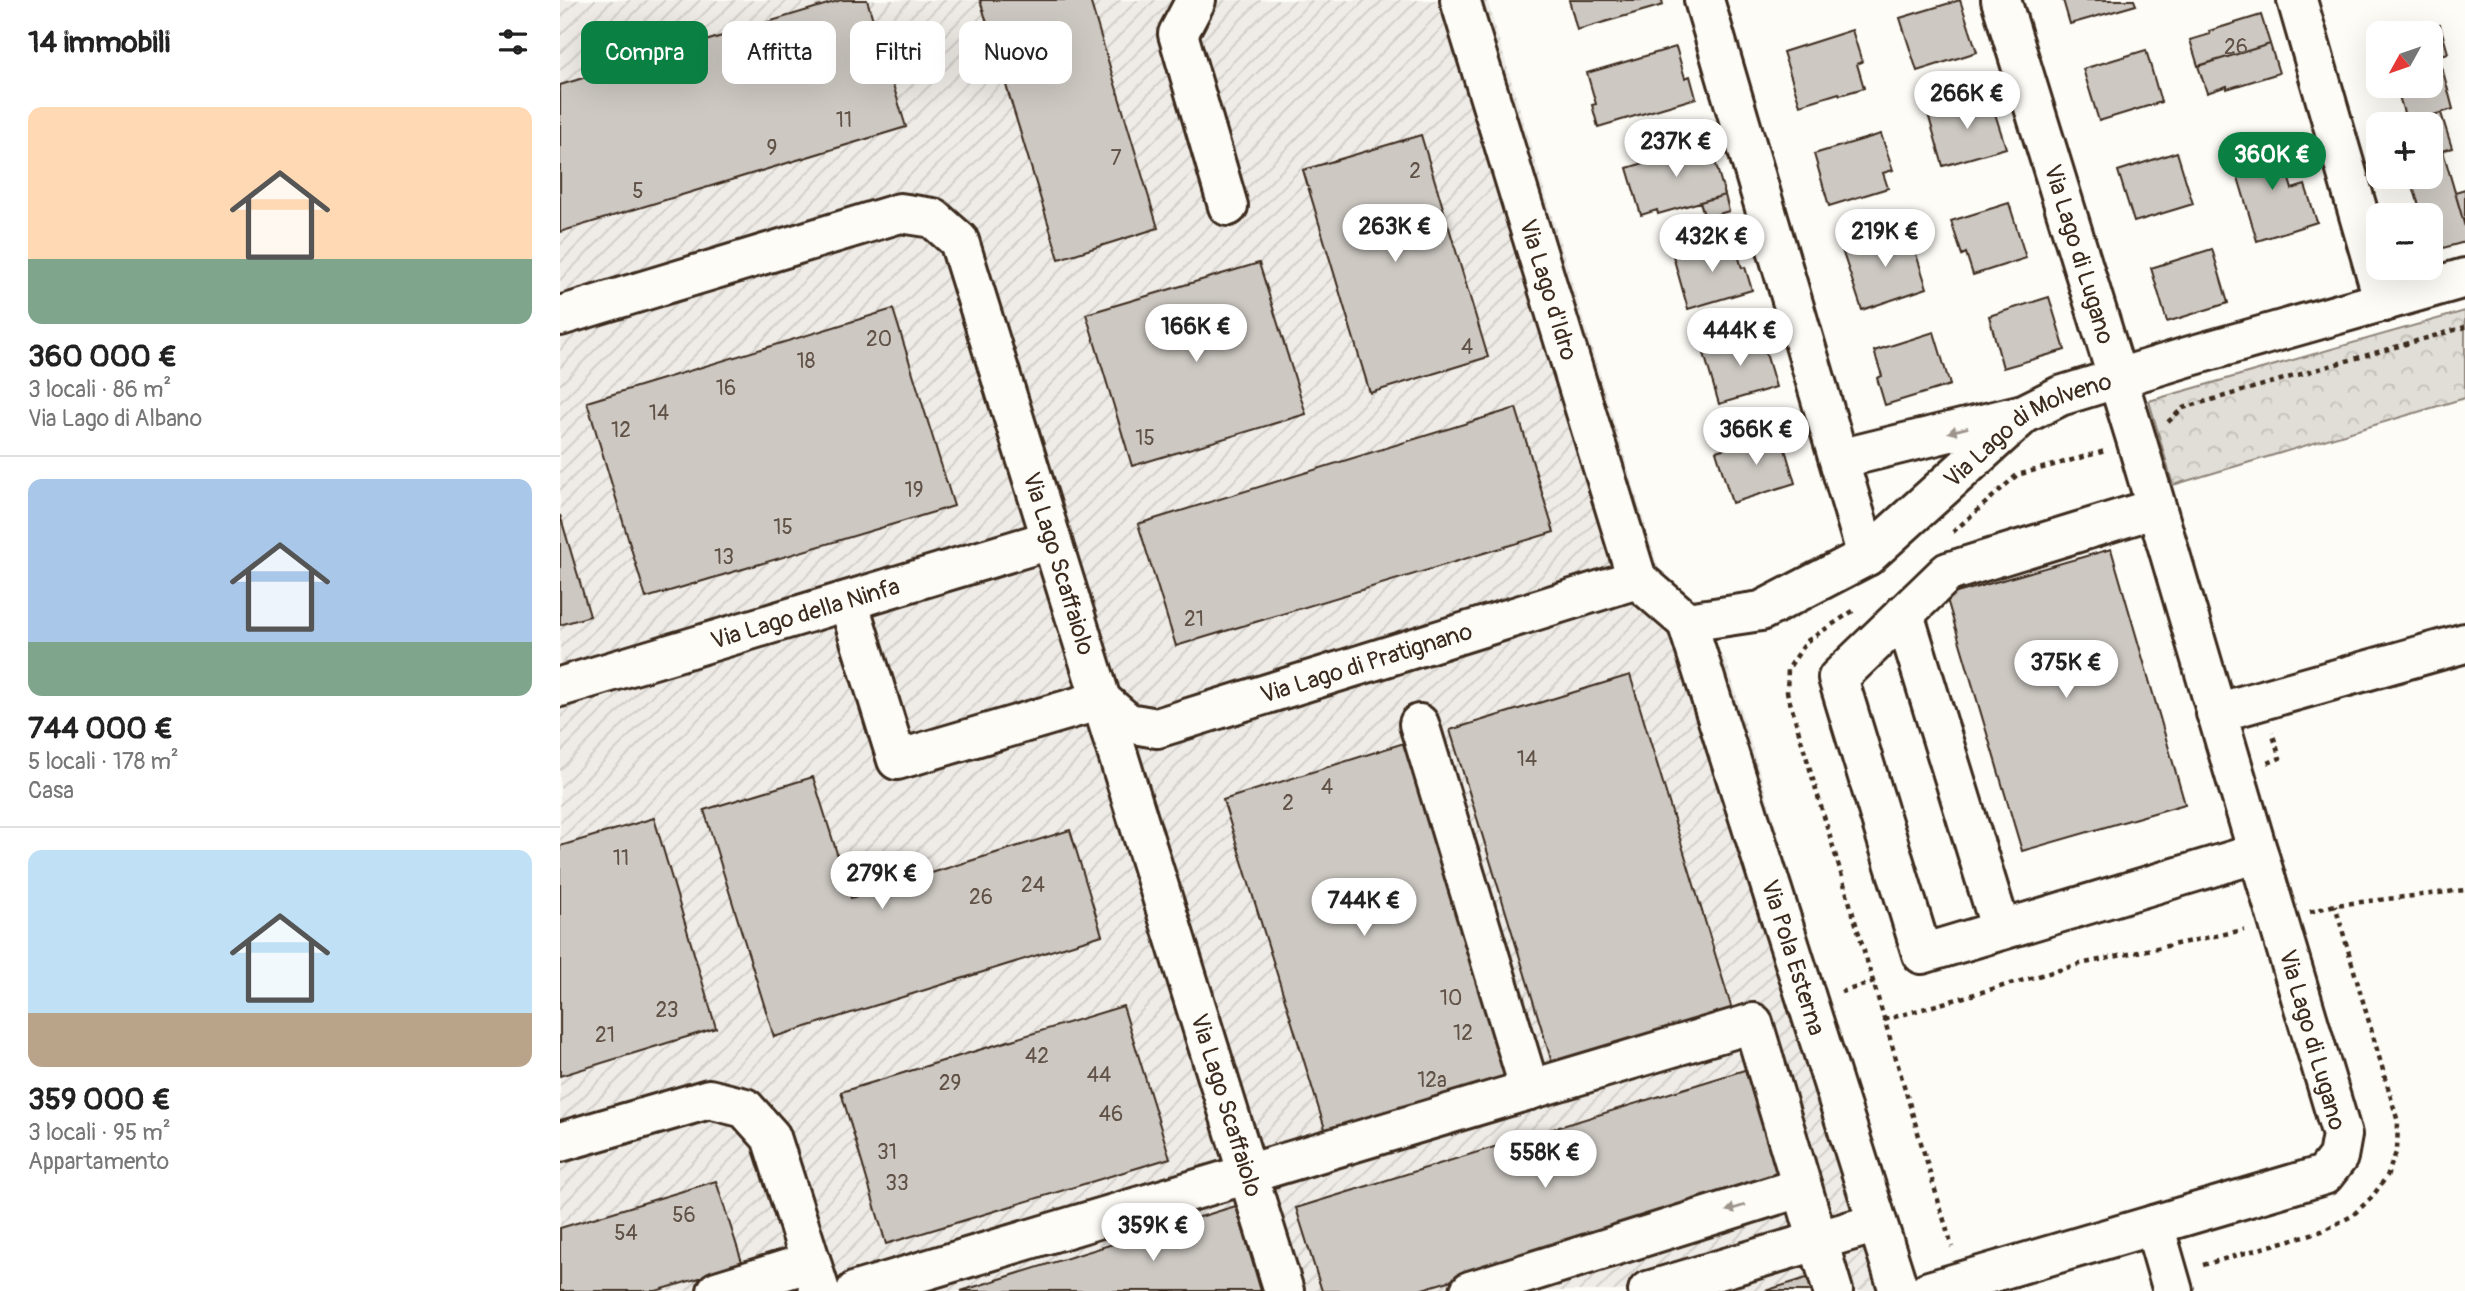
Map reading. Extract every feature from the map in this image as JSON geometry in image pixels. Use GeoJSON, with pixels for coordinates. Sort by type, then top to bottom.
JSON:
{"type":"FeatureCollection","features":[{"type":"Feature","properties":{"kind":"street"},"geometry":{"type":"LineString","coordinates":[[1196,0],[1178,34],[1228,206]]}},
{"type":"Feature","properties":{"kind":"street","name":"Via Lago d'Idro"},"geometry":{"type":"LineString","coordinates":[[1460,0],[1637,579]]}},
{"type":"Feature","properties":{"kind":"street"},"geometry":{"type":"LineString","coordinates":[[1703,0],[1867,556]]}},
{"type":"Feature","properties":{"kind":"street","name":"Via Lago di Lugano"},"geometry":{"type":"LineString","coordinates":[[1946,1286],[2324,1175],[2338,1157],[2342,1135],[2137,442],[2001,0]]}},
{"type":"Feature","properties":{"kind":"street"},"geometry":{"type":"LineString","coordinates":[[2297,0],[2384,302]]}},
{"type":"Feature","properties":{"kind":"street","name":"Via Lago Scaffaiolo"},"geometry":{"type":"LineString","coordinates":[[560,316],[900,213],[933,218],[959,241],[1284,1291]]}},
{"type":"Feature","properties":{"kind":"street","name":"Via Lago di Molveno"},"geometry":{"type":"LineString","coordinates":[[1687,622],[1761,611],[1867,556],[2024,414],[2060,396],[2465,278]]}},
{"type":"Feature","properties":{"kind":"street"},"geometry":{"type":"LineString","coordinates":[[1839,459],[2024,414]]}},
{"type":"Feature","properties":{"kind":"street"},"geometry":{"type":"LineString","coordinates":[[2156,508],[1948,572],[1838,678],[1922,954],[2258,853]]}},
{"type":"Feature","properties":{"kind":"street","name":"Via Lago della Ninfa"},"geometry":{"type":"LineString","coordinates":[[560,687],[1050,540]]}},
{"type":"Feature","properties":{"kind":"street"},"geometry":{"type":"LineString","coordinates":[[1637,579],[1687,622]]}},
{"type":"Feature","properties":{"kind":"street","name":"Via Lago di Pratignano"},"geometry":{"type":"LineString","coordinates":[[1101,700],[1128,723],[1157,728],[1637,579]]}},
{"type":"Feature","properties":{"kind":"street"},"geometry":{"type":"LineString","coordinates":[[848,601],[897,760],[1101,700]]}},
{"type":"Feature","properties":{"kind":"street"},"geometry":{"type":"LineString","coordinates":[[1905,614],[2001,930]]}},
{"type":"Feature","properties":{"kind":"street","name":"Via Pola Esterna"},"geometry":{"type":"LineString","coordinates":[[1687,622],[1899,1291]]}},
{"type":"Feature","properties":{"kind":"street"},"geometry":{"type":"LineString","coordinates":[[2216,713],[2465,643]]}},
{"type":"Feature","properties":{"kind":"street"},"geometry":{"type":"LineString","coordinates":[[1419,724],[1530,1090]]}},
{"type":"Feature","properties":{"kind":"street"},"geometry":{"type":"LineString","coordinates":[[856,1291],[1753,1023],[1833,1291]]}},
{"type":"Feature","properties":{"kind":"street"},"geometry":{"type":"LineString","coordinates":[[560,1142],[709,1099],[745,1108],[771,1137],[816,1277],[717,1291]]}},
{"type":"Feature","properties":{"kind":"street"},"geometry":{"type":"LineString","coordinates":[[1470,1291],[1802,1187]]}},
{"type":"Feature","properties":{"kind":"street"},"geometry":{"type":"LineString","coordinates":[[1648,1291],[1877,1223]]}},
{"type":"Feature","properties":{"kind":"street"},"geometry":{"type":"LineString","coordinates":[[2154,1225],[2173,1291]]}},
{"type":"Feature","properties":{"kind":"path"},"geometry":{"type":"LineString","coordinates":[[1945,540],[2017,475],[2153,438],[2182,408],[2465,327]]}},
{"type":"Feature","properties":{"kind":"path"},"geometry":{"type":"LineString","coordinates":[[1861,606],[1807,641],[1788,669],[1787,692],[1884,1020],[1946,1286]]}},
{"type":"Feature","properties":{"kind":"path"},"geometry":{"type":"LineString","coordinates":[[1884,1020],[2080,964],[2278,922],[2335,905],[2465,890]]}},
{"type":"Feature","properties":{"kind":"shaded area"},"geometry":{"type":"Polygon","coordinates":[[[560,0],[1487,0],[1674,620],[1687,622],[1726,660],[1916,1291],[560,1291],[560,0]]]}},
{"type":"Feature","properties":{"kind":"green space"},"geometry":{"type":"Polygon","coordinates":[[[2465,311],[2465,398],[2173,485],[2149,401],[2465,311]]]}},
{"type":"Feature","properties":{"kind":"building"},"geometry":{"type":"Polygon","coordinates":[[[841,0],[867,0],[873,21],[850,21],[850,84],[893,84],[906,127],[560,232],[560,85],[581,79],[581,84],[708,84],[708,40],[722,36],[722,84],[836,84],[836,21],[772,21],[841,0]]]}},
{"type":"Feature","properties":{"kind":"building"},"geometry":{"type":"Polygon","coordinates":[[[980,0],[1090,0],[1158,228],[1059,259],[1006,84],[1072,84],[1072,21],[986,21],[980,0]]]}},
{"type":"Feature","properties":{"kind":"building"},"geometry":{"type":"Polygon","coordinates":[[[1569,0],[1662,0],[1663,5],[1577,30],[1569,0]]]}},
{"type":"Feature","properties":{"kind":"building"},"geometry":{"type":"Polygon","coordinates":[[[1960,0],[1977,52],[1917,71],[1900,18],[1960,0]]]}},
{"type":"Feature","properties":{"kind":"building"},"geometry":{"type":"Polygon","coordinates":[[[2063,0],[2134,0],[2136,5],[2070,24],[2063,0]]]}},
{"type":"Feature","properties":{"kind":"building"},"geometry":{"type":"Polygon","coordinates":[[[2261,15],[2270,44],[2198,66],[2190,40],[2210,34],[2209,31],[2261,15]]]}},
{"type":"Feature","properties":{"kind":"building"},"geometry":{"type":"Polygon","coordinates":[[[1852,30],[1862,62],[1857,64],[1864,88],[1800,105],[1783,52],[1852,30]]]}},
{"type":"Feature","properties":{"kind":"building"},"geometry":{"type":"Polygon","coordinates":[[[2443,36],[2448,53],[2443,54],[2443,36]]]}},
{"type":"Feature","properties":{"kind":"building"},"geometry":{"type":"Polygon","coordinates":[[[2270,44],[2279,73],[2207,93],[2198,66],[2270,44]]]}},
{"type":"Feature","properties":{"kind":"building"},"geometry":{"type":"Polygon","coordinates":[[[1676,47],[1685,78],[1690,76],[1696,98],[1598,127],[1592,105],[1596,104],[1587,73],[1676,47]]]}},
{"type":"Feature","properties":{"kind":"building"},"geometry":{"type":"Polygon","coordinates":[[[2146,50],[2161,102],[2099,121],[2083,69],[2146,50]]]}},
{"type":"Feature","properties":{"kind":"building"},"geometry":{"type":"Polygon","coordinates":[[[2443,71],[2453,109],[2443,112],[2404,112],[2400,98],[2443,98],[2443,71]]]}},
{"type":"Feature","properties":{"kind":"building"},"geometry":{"type":"Polygon","coordinates":[[[1989,95],[2006,148],[1943,166],[1928,114],[1989,95]]]}},
{"type":"Feature","properties":{"kind":"building"},"geometry":{"type":"Polygon","coordinates":[[[2443,119],[2452,148],[2443,151],[2443,119]]]}},
{"type":"Feature","properties":{"kind":"building"},"geometry":{"type":"Polygon","coordinates":[[[1881,134],[1893,170],[1883,173],[1888,188],[1829,206],[1814,154],[1881,134]]]}},
{"type":"Feature","properties":{"kind":"building"},"geometry":{"type":"Polygon","coordinates":[[[1421,135],[1488,357],[1370,393],[1303,170],[1421,135]]]}},
{"type":"Feature","properties":{"kind":"building"},"geometry":{"type":"Polygon","coordinates":[[[2276,137],[2292,189],[2305,185],[2317,222],[2257,241],[2232,157],[2256,149],[2254,144],[2276,137]]]}},
{"type":"Feature","properties":{"kind":"building"},"geometry":{"type":"Polygon","coordinates":[[[1709,141],[1725,195],[1658,214],[1657,210],[1641,215],[1627,168],[1644,163],[1642,160],[1709,141]]]}},
{"type":"Feature","properties":{"kind":"building"},"geometry":{"type":"Polygon","coordinates":[[[2443,151],[2465,227],[2465,242],[2443,248],[2443,203],[2418,203],[2414,189],[2443,189],[2443,151]]]}},
{"type":"Feature","properties":{"kind":"building"},"geometry":{"type":"Polygon","coordinates":[[[2177,152],[2193,204],[2134,222],[2118,171],[2177,152]]]}},
{"type":"Feature","properties":{"kind":"building"},"geometry":{"type":"Polygon","coordinates":[[[2465,189],[2465,227],[2455,192],[2465,189]]]}},
{"type":"Feature","properties":{"kind":"building"},"geometry":{"type":"Polygon","coordinates":[[[1725,195],[1729,211],[1705,218],[1700,202],[1725,195]]]}},
{"type":"Feature","properties":{"kind":"building"},"geometry":{"type":"Polygon","coordinates":[[[2009,203],[2026,258],[1973,275],[1966,253],[1962,255],[1951,221],[2009,203]]]}},
{"type":"Feature","properties":{"kind":"building"},"geometry":{"type":"Polygon","coordinates":[[[1908,229],[1927,288],[1862,310],[1842,250],[1908,229]]]}},
{"type":"Feature","properties":{"kind":"building"},"geometry":{"type":"Polygon","coordinates":[[[1733,238],[1752,290],[1688,309],[1673,256],[1733,238]]]}},
{"type":"Feature","properties":{"kind":"building"},"geometry":{"type":"Polygon","coordinates":[[[2212,249],[2228,303],[2167,322],[2151,268],[2212,249]]]}},
{"type":"Feature","properties":{"kind":"building"},"geometry":{"type":"Polygon","coordinates":[[[1259,263],[1306,414],[1132,466],[1086,314],[1259,263]]]}},
{"type":"Feature","properties":{"kind":"building"},"geometry":{"type":"Polygon","coordinates":[[[2049,297],[2065,350],[2003,368],[1989,316],[2049,297]]]}},
{"type":"Feature","properties":{"kind":"building"},"geometry":{"type":"Polygon","coordinates":[[[893,309],[954,506],[646,598],[587,402],[893,309]]]}},
{"type":"Feature","properties":{"kind":"building"},"geometry":{"type":"Polygon","coordinates":[[[1934,332],[1950,385],[1885,405],[1877,378],[1882,376],[1874,351],[1934,332]]]}},
{"type":"Feature","properties":{"kind":"building"},"geometry":{"type":"Polygon","coordinates":[[[1760,333],[1776,387],[1719,404],[1703,350],[1760,333]]]}},
{"type":"Feature","properties":{"kind":"building"},"geometry":{"type":"Polygon","coordinates":[[[1516,408],[1554,532],[1176,646],[1138,524],[1516,408]]]}},
{"type":"Feature","properties":{"kind":"building"},"geometry":{"type":"Polygon","coordinates":[[[1780,432],[1795,483],[1732,503],[1716,451],[1780,432]]]}},
{"type":"Feature","properties":{"kind":"building"},"geometry":{"type":"Polygon","coordinates":[[[560,515],[590,616],[560,625],[560,515]]]}},
{"type":"Feature","properties":{"kind":"building"},"geometry":{"type":"Polygon","coordinates":[[[2111,549],[2185,804],[2022,851],[1946,596],[2111,549]]]}},
{"type":"Feature","properties":{"kind":"building"},"geometry":{"type":"Polygon","coordinates":[[[1630,675],[1734,1016],[1554,1069],[1450,730],[1630,675]]]}},
{"type":"Feature","properties":{"kind":"building"},"geometry":{"type":"Polygon","coordinates":[[[1404,743],[1505,1077],[1326,1132],[1223,800],[1404,743]]]}},
{"type":"Feature","properties":{"kind":"building"},"geometry":{"type":"Polygon","coordinates":[[[813,777],[851,898],[1070,830],[1102,935],[774,1037],[704,810],[813,777]]]}},
{"type":"Feature","properties":{"kind":"building"},"geometry":{"type":"Polygon","coordinates":[[[654,818],[716,1028],[560,1076],[560,846],[654,818]]]}},
{"type":"Feature","properties":{"kind":"building"},"geometry":{"type":"Polygon","coordinates":[[[1123,1006],[1170,1158],[886,1244],[841,1092],[1123,1006]]]}},
{"type":"Feature","properties":{"kind":"building"},"geometry":{"type":"Polygon","coordinates":[[[1751,1068],[1785,1179],[1416,1291],[1322,1291],[1296,1208],[1751,1068]]]}},
{"type":"Feature","properties":{"kind":"building"},"geometry":{"type":"Polygon","coordinates":[[[716,1181],[743,1265],[656,1291],[560,1291],[560,1228],[716,1181]]]}},
{"type":"Feature","properties":{"kind":"building"},"geometry":{"type":"Polygon","coordinates":[[[1236,1206],[1261,1291],[961,1291],[1229,1208],[1236,1206]]]}},
{"type":"Feature","properties":{"kind":"building"},"geometry":{"type":"Polygon","coordinates":[[[1816,1275],[1821,1291],[1765,1291],[1816,1275]]]}}]}
